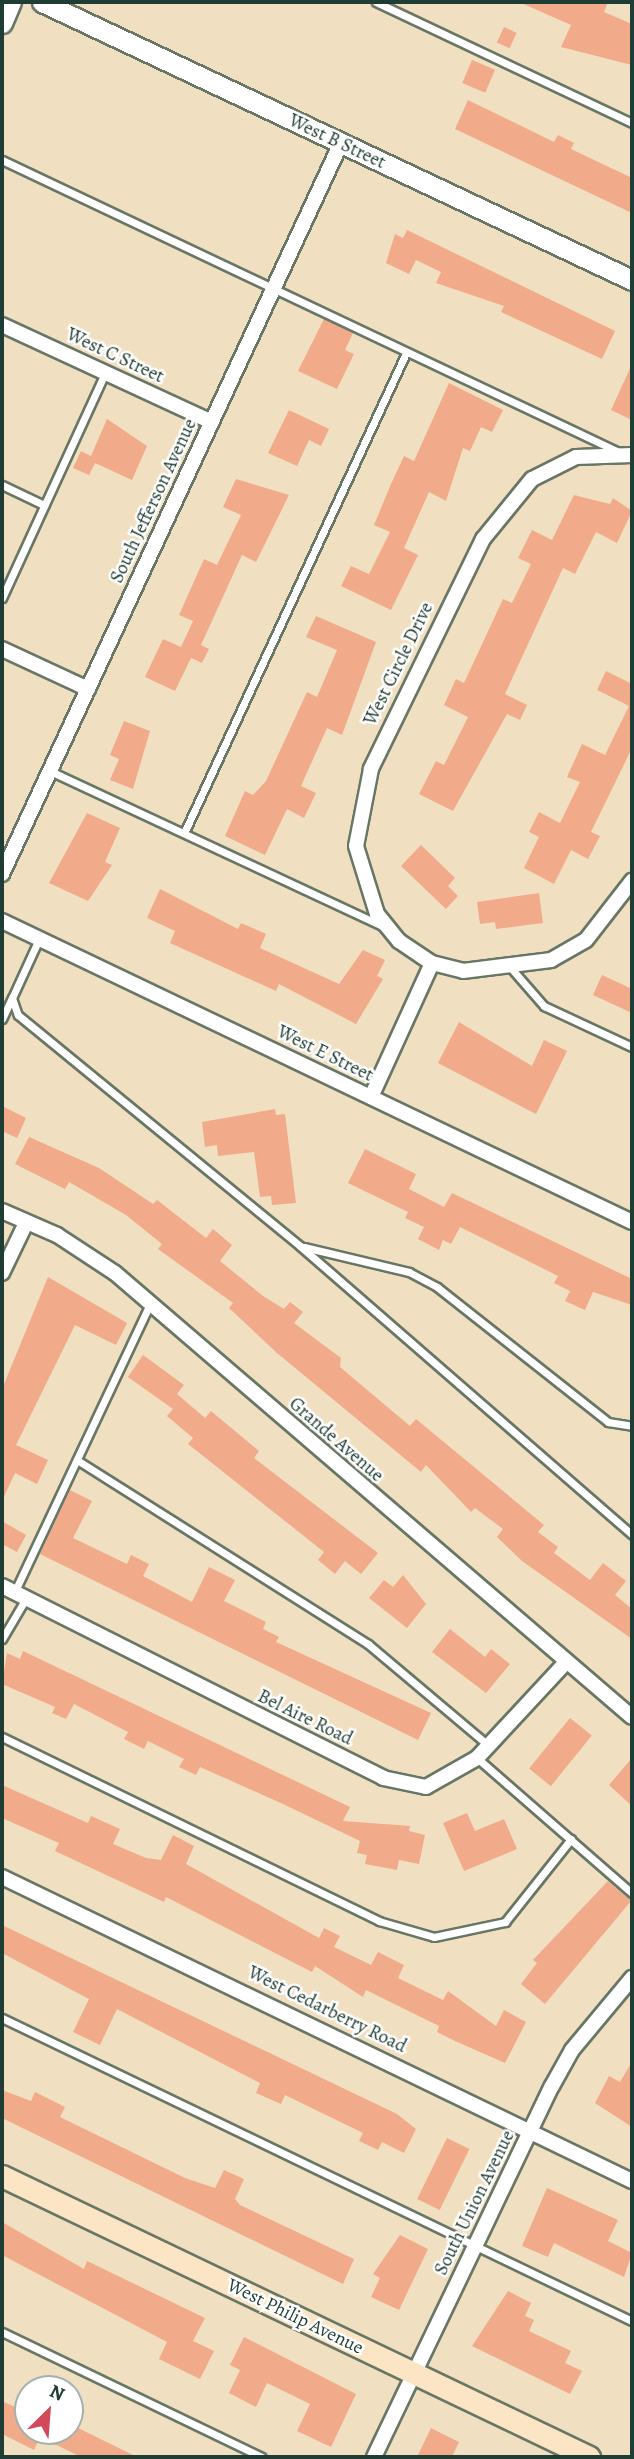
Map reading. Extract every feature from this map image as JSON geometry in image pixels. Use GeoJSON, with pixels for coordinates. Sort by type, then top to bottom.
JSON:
{"type":"FeatureCollection","features":[{"type":"Feature","properties":{"kind":"main road","name":"West Philip Avenue"},"geometry":{"type":"LineString","coordinates":[[2,2176],[589,2457]]}},
{"type":"Feature","properties":{"kind":"street"},"geometry":{"type":"LineString","coordinates":[[2,23],[11,2]]}},
{"type":"Feature","properties":{"kind":"street","name":"West B Street"},"geometry":{"type":"LineString","coordinates":[[42,2],[632,280]]}},
{"type":"Feature","properties":{"kind":"street","name":"South Jefferson Avenue"},"geometry":{"type":"LineString","coordinates":[[2,874],[341,143]]}},
{"type":"Feature","properties":{"kind":"street","name":"West C Street"},"geometry":{"type":"LineString","coordinates":[[2,325],[212,422]]}},
{"type":"Feature","properties":{"kind":"street","name":"West Circle Drive"},"geometry":{"type":"LineString","coordinates":[[432,963],[390,929],[362,877],[356,846],[371,769],[413,677],[483,539],[532,479],[576,457],[627,454]]}},
{"type":"Feature","properties":{"kind":"street"},"geometry":{"type":"LineString","coordinates":[[2,649],[88,689]]}},
{"type":"Feature","properties":{"kind":"street"},"geometry":{"type":"LineString","coordinates":[[371,1097],[432,963],[463,971],[551,960],[586,940],[632,881]]}},
{"type":"Feature","properties":{"kind":"street","name":"West E Street"},"geometry":{"type":"LineString","coordinates":[[2,921],[632,1222]]}},
{"type":"Feature","properties":{"kind":"street","name":"Grande Avenue"},"geometry":{"type":"LineString","coordinates":[[2,1211],[57,1235],[150,1304],[632,1717]]}},
{"type":"Feature","properties":{"kind":"street"},"geometry":{"type":"LineString","coordinates":[[2,1273],[26,1223]]}},
{"type":"Feature","properties":{"kind":"street","name":"Bel Aire Road"},"geometry":{"type":"LineString","coordinates":[[14,1593],[383,1778],[426,1787],[477,1758],[567,1661]]}},
{"type":"Feature","properties":{"kind":"street","name":"West Cedarberry Road"},"geometry":{"type":"LineString","coordinates":[[2,1877],[632,2181]]}},
{"type":"Feature","properties":{"kind":"street","name":"South Union Avenue"},"geometry":{"type":"LineString","coordinates":[[374,2457],[572,2050],[632,1978]]}},
{"type":"Feature","properties":{"kind":"lane"},"geometry":{"type":"LineString","coordinates":[[376,2],[632,123]]}},
{"type":"Feature","properties":{"kind":"lane"},"geometry":{"type":"LineString","coordinates":[[2,160],[406,353],[627,454]]}},
{"type":"Feature","properties":{"kind":"lane"},"geometry":{"type":"LineString","coordinates":[[184,833],[406,353]]}},
{"type":"Feature","properties":{"kind":"lane"},"geometry":{"type":"LineString","coordinates":[[2,598],[105,373]]}},
{"type":"Feature","properties":{"kind":"lane"},"geometry":{"type":"LineString","coordinates":[[2,485],[44,505]]}},
{"type":"Feature","properties":{"kind":"lane"},"geometry":{"type":"LineString","coordinates":[[50,771],[390,929]]}},
{"type":"Feature","properties":{"kind":"lane"},"geometry":{"type":"LineString","coordinates":[[2,1019],[40,939]]}},
{"type":"Feature","properties":{"kind":"lane"},"geometry":{"type":"LineString","coordinates":[[510,967],[544,1006],[632,1047]]}},
{"type":"Feature","properties":{"kind":"lane"},"geometry":{"type":"LineString","coordinates":[[12,998],[19,1015],[300,1246],[632,1535]]}},
{"type":"Feature","properties":{"kind":"lane"},"geometry":{"type":"LineString","coordinates":[[300,1246],[428,1282],[608,1422],[632,1426]]}},
{"type":"Feature","properties":{"kind":"lane"},"geometry":{"type":"LineString","coordinates":[[2,1639],[14,1593],[150,1304]]}},
{"type":"Feature","properties":{"kind":"lane"},"geometry":{"type":"LineString","coordinates":[[77,1460],[368,1644],[488,1745]]}},
{"type":"Feature","properties":{"kind":"lane"},"geometry":{"type":"LineString","coordinates":[[2,1737],[379,1921],[434,1937],[505,1922],[571,1839]]}},
{"type":"Feature","properties":{"kind":"lane"},"geometry":{"type":"LineString","coordinates":[[477,1758],[632,1893]]}},
{"type":"Feature","properties":{"kind":"lane"},"geometry":{"type":"LineString","coordinates":[[2,2018],[632,2321]]}},
{"type":"Feature","properties":{"kind":"lane"},"geometry":{"type":"LineString","coordinates":[[2,2332],[262,2457]]}},
{"type":"Feature","properties":{"kind":"building"},"geometry":{"type":"Polygon","coordinates":[[[519,2],[608,2],[604,12],[632,24],[632,65],[561,47],[571,25],[519,2]]]}},
{"type":"Feature","properties":{"kind":"building"},"geometry":{"type":"Polygon","coordinates":[[[504,27],[517,33],[510,48],[497,42],[504,27]]]}},
{"type":"Feature","properties":{"kind":"building"},"geometry":{"type":"Polygon","coordinates":[[[472,60],[495,70],[485,93],[462,83],[472,60]]]}},
{"type":"Feature","properties":{"kind":"building"},"geometry":{"type":"Polygon","coordinates":[[[468,100],[554,142],[558,135],[574,143],[571,149],[632,178],[632,213],[455,129],[468,100]]]}},
{"type":"Feature","properties":{"kind":"building"},"geometry":{"type":"Polygon","coordinates":[[[407,230],[615,331],[602,359],[501,312],[504,306],[436,283],[441,272],[416,260],[409,274],[386,263],[395,234],[403,238],[407,230]]]}},
{"type":"Feature","properties":{"kind":"building"},"geometry":{"type":"Polygon","coordinates":[[[324,319],[353,333],[345,350],[354,354],[337,389],[298,371],[324,319]]]}},
{"type":"Feature","properties":{"kind":"building"},"geometry":{"type":"Polygon","coordinates":[[[632,364],[632,420],[611,410],[632,364]]]}},
{"type":"Feature","properties":{"kind":"building"},"geometry":{"type":"Polygon","coordinates":[[[449,383],[503,410],[492,432],[481,427],[470,451],[463,448],[446,501],[429,492],[404,548],[418,555],[391,610],[341,586],[351,566],[369,574],[390,532],[374,525],[391,484],[404,456],[414,461],[449,383]]]}},
{"type":"Feature","properties":{"kind":"building"},"geometry":{"type":"Polygon","coordinates":[[[289,410],[329,429],[321,446],[309,440],[297,466],[268,453],[289,410]]]}},
{"type":"Feature","properties":{"kind":"building"},"geometry":{"type":"Polygon","coordinates":[[[107,419],[147,446],[132,480],[95,463],[89,475],[73,468],[81,451],[91,456],[107,419]]]}},
{"type":"Feature","properties":{"kind":"building"},"geometry":{"type":"Polygon","coordinates":[[[236,479],[289,495],[256,562],[242,555],[201,645],[209,649],[202,663],[191,658],[175,691],[145,677],[163,639],[181,647],[193,621],[179,615],[204,559],[217,565],[241,515],[223,507],[236,479]]]}},
{"type":"Feature","properties":{"kind":"building"},"geometry":{"type":"Polygon","coordinates":[[[574,495],[610,504],[613,498],[632,511],[617,543],[596,532],[575,574],[563,568],[505,694],[527,705],[520,720],[507,714],[453,811],[419,794],[436,761],[444,765],[468,717],[444,705],[456,679],[464,683],[503,599],[512,603],[531,564],[518,558],[532,530],[552,540],[574,495]]]}},
{"type":"Feature","properties":{"kind":"building"},"geometry":{"type":"Polygon","coordinates":[[[316,616],[376,642],[342,735],[327,728],[301,786],[316,793],[304,818],[287,809],[265,855],[225,836],[245,791],[253,795],[266,781],[307,692],[317,697],[337,650],[306,637],[316,616]]]}},
{"type":"Feature","properties":{"kind":"building"},"geometry":{"type":"Polygon","coordinates":[[[606,671],[632,684],[632,748],[591,832],[600,836],[588,859],[571,850],[554,884],[524,868],[539,837],[529,832],[539,812],[560,823],[580,782],[567,777],[582,744],[605,755],[629,706],[597,690],[606,671]]]}},
{"type":"Feature","properties":{"kind":"building"},"geometry":{"type":"Polygon","coordinates":[[[124,721],[150,731],[133,789],[110,780],[119,759],[110,755],[124,721]]]}},
{"type":"Feature","properties":{"kind":"building"},"geometry":{"type":"Polygon","coordinates":[[[87,813],[120,828],[105,862],[112,865],[88,901],[49,883],[87,813]]]}},
{"type":"Feature","properties":{"kind":"building"},"geometry":{"type":"Polygon","coordinates":[[[421,845],[455,878],[448,886],[458,896],[446,909],[401,866],[421,845]]]}},
{"type":"Feature","properties":{"kind":"building"},"geometry":{"type":"Polygon","coordinates":[[[160,889],[238,929],[241,923],[266,934],[260,948],[339,984],[363,950],[385,960],[377,976],[383,979],[356,1024],[279,984],[276,991],[170,943],[175,931],[147,918],[160,889]]]}},
{"type":"Feature","properties":{"kind":"building"},"geometry":{"type":"Polygon","coordinates":[[[539,893],[543,923],[496,929],[495,922],[480,924],[477,902],[539,893]]]}},
{"type":"Feature","properties":{"kind":"building"},"geometry":{"type":"Polygon","coordinates":[[[602,975],[632,989],[632,1013],[593,995],[602,975]]]}},
{"type":"Feature","properties":{"kind":"building"},"geometry":{"type":"Polygon","coordinates":[[[459,1022],[532,1066],[544,1040],[567,1051],[536,1114],[438,1063],[459,1022]]]}},
{"type":"Feature","properties":{"kind":"building"},"geometry":{"type":"Polygon","coordinates":[[[2,1106],[26,1118],[17,1138],[2,1131],[2,1106]]]}},
{"type":"Feature","properties":{"kind":"building"},"geometry":{"type":"Polygon","coordinates":[[[275,1109],[276,1115],[285,1114],[296,1203],[272,1205],[271,1196],[260,1197],[254,1152],[218,1156],[217,1145],[205,1147],[202,1122],[275,1109]]]}},
{"type":"Feature","properties":{"kind":"building"},"geometry":{"type":"Polygon","coordinates":[[[29,1137],[99,1168],[153,1204],[157,1200],[206,1238],[213,1229],[232,1245],[220,1261],[263,1296],[284,1309],[290,1302],[303,1312],[294,1323],[341,1358],[340,1367],[410,1426],[416,1419],[544,1525],[538,1532],[558,1547],[554,1553],[590,1580],[603,1563],[626,1581],[615,1595],[632,1609],[632,1639],[522,1561],[497,1537],[503,1529],[475,1508],[471,1512],[426,1465],[421,1472],[277,1353],[229,1308],[233,1303],[158,1249],[162,1244],[126,1215],[69,1182],[65,1189],[15,1164],[29,1137]]]}},
{"type":"Feature","properties":{"kind":"building"},"geometry":{"type":"Polygon","coordinates":[[[365,1149],[416,1174],[409,1189],[444,1207],[452,1193],[632,1279],[632,1305],[593,1292],[585,1310],[565,1301],[570,1291],[554,1283],[558,1276],[460,1227],[451,1244],[443,1240],[439,1250],[418,1239],[424,1227],[405,1218],[408,1212],[348,1183],[365,1149]]]}},
{"type":"Feature","properties":{"kind":"building"},"geometry":{"type":"Polygon","coordinates":[[[48,1277],[127,1323],[116,1345],[75,1325],[16,1445],[48,1460],[37,1484],[15,1473],[2,1501],[2,1389],[48,1277]]]}},
{"type":"Feature","properties":{"kind":"building"},"geometry":{"type":"Polygon","coordinates":[[[143,1355],[184,1385],[177,1394],[205,1418],[211,1411],[259,1451],[254,1458],[378,1553],[361,1574],[345,1561],[335,1574],[318,1560],[324,1552],[188,1444],[193,1438],[167,1416],[173,1409],[128,1377],[143,1355]]]}},
{"type":"Feature","properties":{"kind":"building"},"geometry":{"type":"Polygon","coordinates":[[[70,1490],[92,1501],[73,1538],[127,1564],[131,1555],[149,1564],[143,1576],[192,1602],[209,1567],[235,1580],[224,1601],[266,1622],[263,1629],[279,1637],[276,1642],[431,1713],[418,1740],[40,1554],[70,1490]]]}},
{"type":"Feature","properties":{"kind":"building"},"geometry":{"type":"Polygon","coordinates":[[[2,1521],[26,1535],[17,1552],[2,1544],[2,1521]]]}},
{"type":"Feature","properties":{"kind":"building"},"geometry":{"type":"Polygon","coordinates":[[[403,1575],[426,1604],[407,1628],[369,1598],[384,1580],[393,1587],[403,1575]]]}},
{"type":"Feature","properties":{"kind":"building"},"geometry":{"type":"Polygon","coordinates":[[[450,1629],[485,1657],[491,1649],[510,1664],[486,1693],[432,1652],[450,1629]]]}},
{"type":"Feature","properties":{"kind":"building"},"geometry":{"type":"Polygon","coordinates":[[[23,1651],[350,1807],[343,1821],[410,1826],[409,1831],[425,1835],[419,1864],[399,1860],[397,1870],[365,1864],[367,1855],[357,1853],[360,1841],[200,1767],[196,1775],[179,1767],[184,1759],[148,1741],[144,1749],[124,1739],[128,1732],[74,1704],[66,1719],[52,1713],[55,1707],[2,1684],[7,1653],[20,1659],[23,1651]]]}},
{"type":"Feature","properties":{"kind":"building"},"geometry":{"type":"Polygon","coordinates":[[[570,1718],[592,1736],[551,1786],[529,1769],[570,1718]]]}},
{"type":"Feature","properties":{"kind":"building"},"geometry":{"type":"Polygon","coordinates":[[[632,1758],[632,1806],[609,1785],[632,1758]]]}},
{"type":"Feature","properties":{"kind":"building"},"geometry":{"type":"Polygon","coordinates":[[[2,1785],[88,1823],[91,1816],[120,1829],[113,1844],[146,1858],[161,1860],[173,1835],[194,1846],[186,1864],[319,1938],[324,1928],[340,1936],[334,1947],[371,1965],[378,1952],[404,1965],[398,1978],[443,2000],[448,1991],[496,2026],[504,2010],[526,2022],[505,2063],[455,2041],[437,2032],[439,2026],[366,1990],[363,1997],[315,1966],[312,1972],[166,1897],[164,1902],[55,1851],[59,1843],[2,1818],[2,1785]]]}},
{"type":"Feature","properties":{"kind":"building"},"geometry":{"type":"Polygon","coordinates":[[[467,1813],[475,1831],[504,1819],[517,1849],[464,1871],[443,1823],[467,1813]]]}},
{"type":"Feature","properties":{"kind":"building"},"geometry":{"type":"Polygon","coordinates":[[[608,1881],[631,1901],[545,2004],[521,1984],[537,1963],[533,1960],[608,1881]]]}},
{"type":"Feature","properties":{"kind":"building"},"geometry":{"type":"Polygon","coordinates":[[[2,1925],[397,2114],[416,2129],[404,2153],[382,2142],[378,2150],[359,2141],[363,2133],[285,2095],[281,2104],[256,2093],[260,2083],[117,2009],[100,2045],[73,2032],[89,1999],[2,1953],[2,1925]]]}},
{"type":"Feature","properties":{"kind":"building"},"geometry":{"type":"Polygon","coordinates":[[[632,2062],[632,2127],[595,2103],[609,2076],[620,2082],[632,2062]]]}},
{"type":"Feature","properties":{"kind":"building"},"geometry":{"type":"Polygon","coordinates":[[[2,2090],[31,2101],[35,2092],[65,2107],[60,2117],[185,2178],[215,2188],[224,2170],[244,2179],[235,2199],[240,2205],[354,2259],[343,2284],[2,2118],[2,2090]]]}},
{"type":"Feature","properties":{"kind":"building"},"geometry":{"type":"Polygon","coordinates":[[[447,2138],[469,2149],[440,2210],[417,2199],[447,2138]]]}},
{"type":"Feature","properties":{"kind":"building"},"geometry":{"type":"Polygon","coordinates":[[[547,2188],[618,2220],[608,2241],[632,2253],[624,2277],[554,2243],[548,2257],[522,2246],[547,2188]]]}},
{"type":"Feature","properties":{"kind":"building"},"geometry":{"type":"Polygon","coordinates":[[[2,2222],[84,2269],[87,2261],[205,2318],[193,2341],[214,2351],[200,2379],[159,2359],[167,2342],[2,2255],[2,2222]]]}},
{"type":"Feature","properties":{"kind":"building"},"geometry":{"type":"Polygon","coordinates":[[[400,2235],[428,2249],[399,2310],[371,2297],[380,2278],[373,2274],[400,2235]]]}},
{"type":"Feature","properties":{"kind":"building"},"geometry":{"type":"Polygon","coordinates":[[[508,2291],[531,2303],[525,2316],[534,2320],[529,2331],[571,2351],[565,2363],[582,2371],[570,2394],[472,2346],[508,2291]]]}},
{"type":"Feature","properties":{"kind":"building"},"geometry":{"type":"Polygon","coordinates":[[[244,2337],[356,2394],[331,2447],[297,2431],[310,2404],[267,2383],[256,2407],[229,2393],[240,2370],[230,2365],[244,2337]]]}},
{"type":"Feature","properties":{"kind":"building"},"geometry":{"type":"Polygon","coordinates":[[[2,2401],[14,2407],[14,2440],[2,2434],[2,2401]]]}},
{"type":"Feature","properties":{"kind":"building"},"geometry":{"type":"Polygon","coordinates":[[[431,2428],[459,2442],[452,2457],[417,2457],[431,2428]]]}},
{"type":"Feature","properties":{"kind":"building"},"geometry":{"type":"Polygon","coordinates":[[[84,2431],[137,2457],[81,2457],[56,2445],[84,2445],[84,2431]]]}},
{"type":"Feature","properties":{"kind":"building"},"geometry":{"type":"Polygon","coordinates":[[[24,2445],[36,2445],[34,2450],[24,2445]]]}}]}
